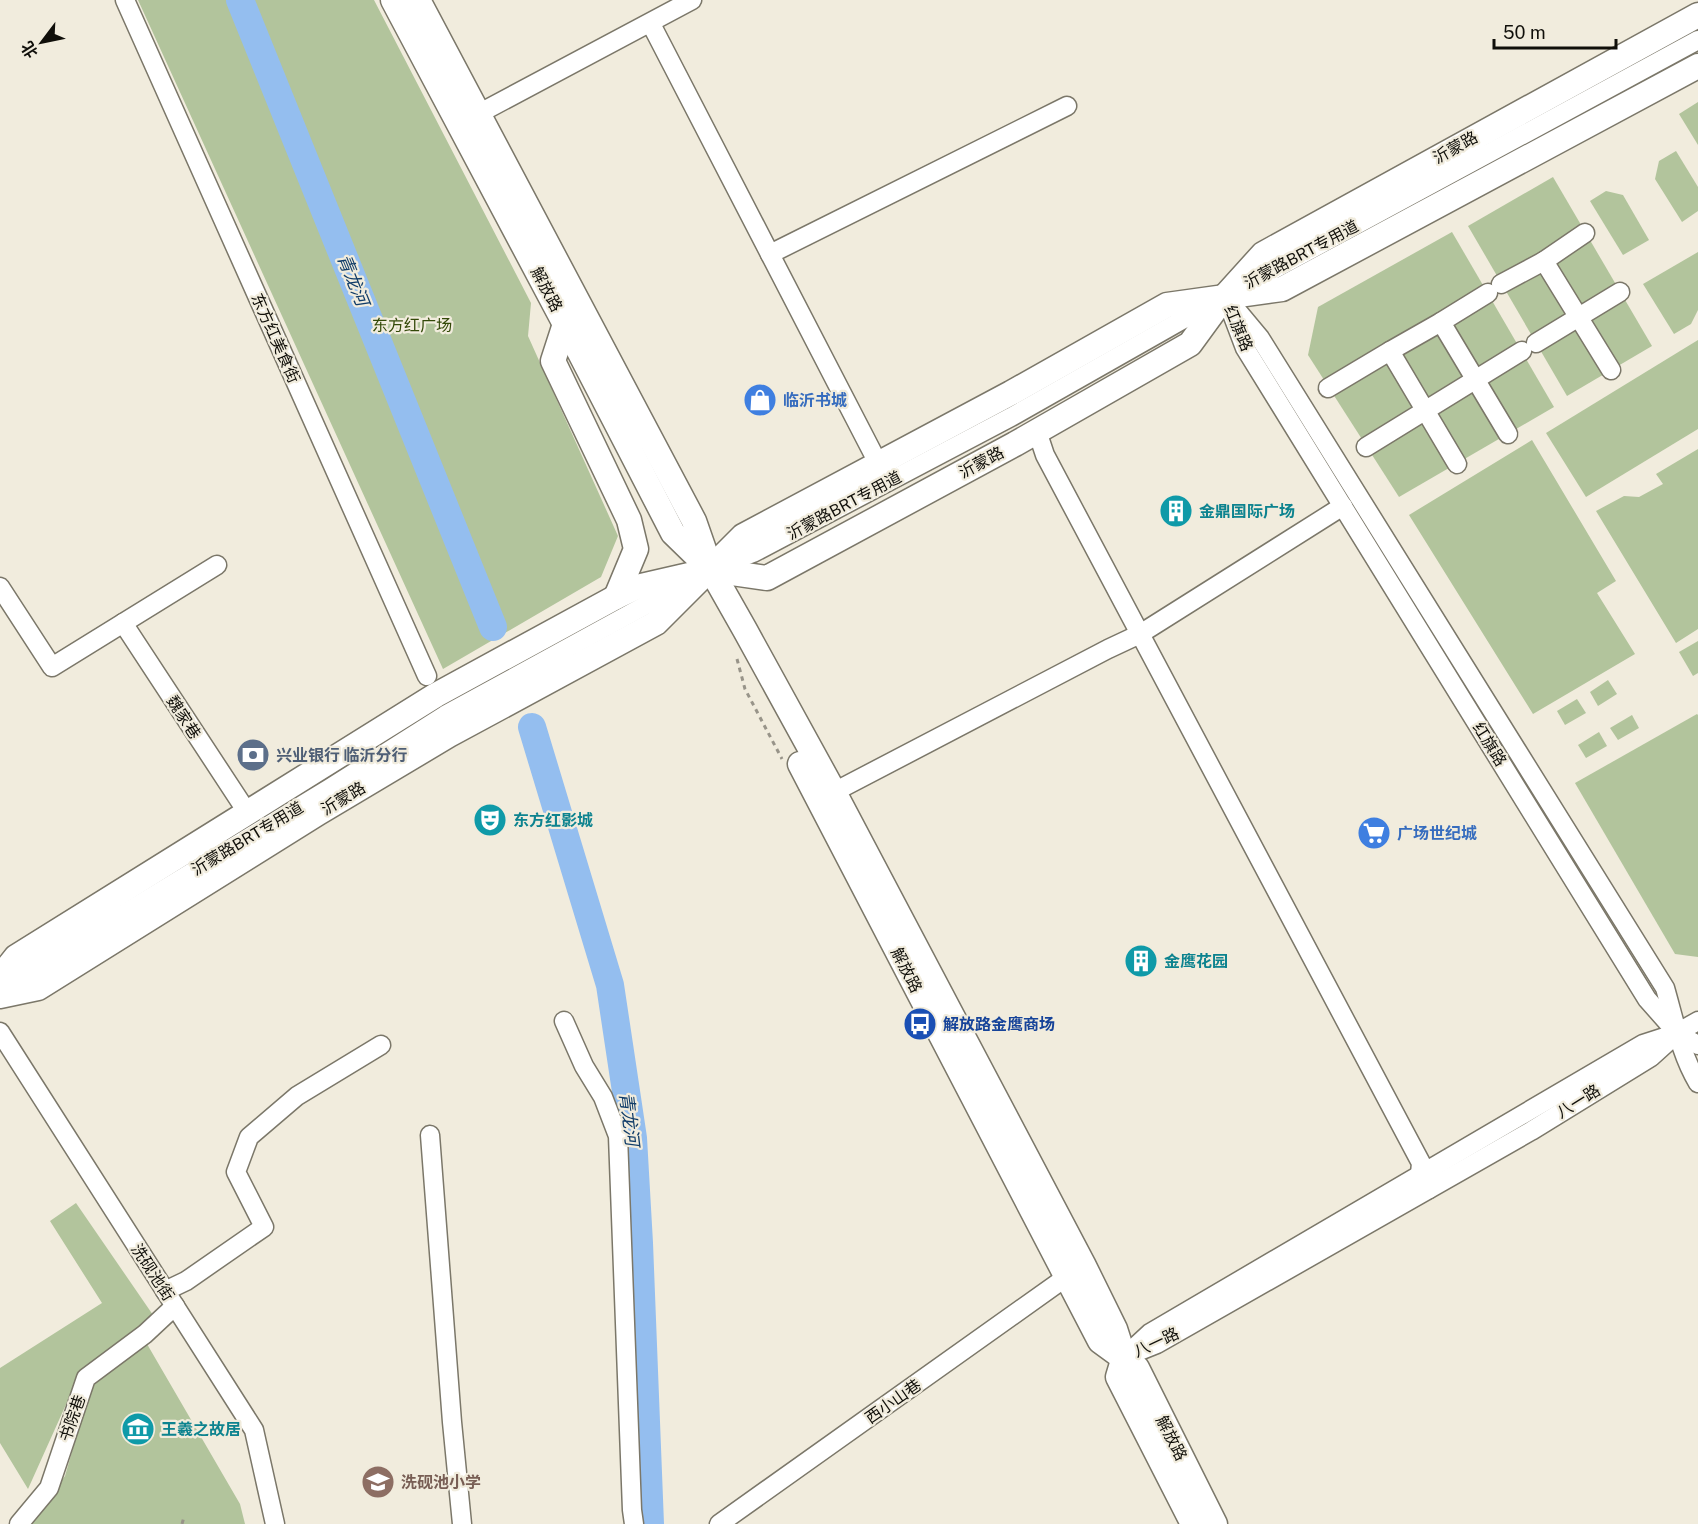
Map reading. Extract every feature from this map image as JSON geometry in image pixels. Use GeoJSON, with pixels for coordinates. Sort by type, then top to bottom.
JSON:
{"type":"FeatureCollection","features":[{"type":"Feature","properties":{"kind":"main road","name":"解放路"},"geometry":{"type":"LineString","coordinates":[[393,0],[673,533],[711,570],[756,623],[794,695],[801,733],[1116,1329],[1124,1357],[1118,1377],[1193,1524]]}},
{"type":"Feature","properties":{"kind":"main road","name":"解放路"},"geometry":{"type":"LineString","coordinates":[[418,0],[694,521],[731,637],[820,801],[1065,1278],[1100,1341],[1137,1368],[1215,1524]]}},
{"type":"Feature","properties":{"kind":"main road","name":"沂蒙路"},"geometry":{"type":"LineString","coordinates":[[0,977],[16,957],[436,695],[616,597],[637,587],[711,570],[767,578],[1037,431],[1190,344],[1225,296],[1263,254],[1698,15]]}},
{"type":"Feature","properties":{"kind":"main road","name":"沂蒙路"},"geometry":{"type":"LineString","coordinates":[[0,996],[38,988],[318,813],[502,706],[656,622],[743,536],[879,465],[1167,305],[1282,289],[1698,66]]}},
{"type":"Feature","properties":{"kind":"main road"},"geometry":{"type":"LineString","coordinates":[[565,324],[553,362],[629,520],[636,549],[616,597]]}},
{"type":"Feature","properties":{"kind":"street","name":"东方红美食街"},"geometry":{"type":"LineString","coordinates":[[124,0],[427,676]]}},
{"type":"Feature","properties":{"kind":"street"},"geometry":{"type":"LineString","coordinates":[[478,114],[651,24],[692,0]]}},
{"type":"Feature","properties":{"kind":"street"},"geometry":{"type":"LineString","coordinates":[[651,24],[879,465]]}},
{"type":"Feature","properties":{"kind":"street","name":"沂蒙路BRT专用道"},"geometry":{"type":"LineString","coordinates":[[0,989],[330,788],[445,715],[711,570],[753,553],[1011,417],[1225,296],[1698,40]]}},
{"type":"Feature","properties":{"kind":"street"},"geometry":{"type":"LineString","coordinates":[[770,254],[1067,106]]}},
{"type":"Feature","properties":{"kind":"street"},"geometry":{"type":"LineString","coordinates":[[1328,388],[1494,288],[1544,261],[1585,233]]}},
{"type":"Feature","properties":{"kind":"street"},"geometry":{"type":"LineString","coordinates":[[1544,261],[1611,370]]}},
{"type":"Feature","properties":{"kind":"street"},"geometry":{"type":"LineString","coordinates":[[1366,447],[1620,292]]}},
{"type":"Feature","properties":{"kind":"street","name":"红旗路"},"geometry":{"type":"LineString","coordinates":[[1225,296],[1245,348],[1647,999],[1677,1033],[1698,1045]]}},
{"type":"Feature","properties":{"kind":"street","name":"红旗路"},"geometry":{"type":"LineString","coordinates":[[1225,296],[1260,338],[1659,978],[1665,988],[1677,1033],[1691,1072],[1698,1083]]}},
{"type":"Feature","properties":{"kind":"street"},"geometry":{"type":"LineString","coordinates":[[1441,322],[1508,434]]}},
{"type":"Feature","properties":{"kind":"street"},"geometry":{"type":"LineString","coordinates":[[1390,351],[1457,464]]}},
{"type":"Feature","properties":{"kind":"street"},"geometry":{"type":"LineString","coordinates":[[1037,431],[1045,455],[1421,1163],[1425,1181]]}},
{"type":"Feature","properties":{"kind":"street"},"geometry":{"type":"LineString","coordinates":[[834,792],[1097,654],[1140,634],[1343,506]]}},
{"type":"Feature","properties":{"kind":"street"},"geometry":{"type":"LineString","coordinates":[[0,587],[52,667],[217,565]]}},
{"type":"Feature","properties":{"kind":"street","name":"魏家巷"},"geometry":{"type":"LineString","coordinates":[[123,622],[247,812]]}},
{"type":"Feature","properties":{"kind":"street"},"geometry":{"type":"LineString","coordinates":[[564,1021],[584,1066],[603,1097],[618,1136],[622,1278],[634,1524]]}},
{"type":"Feature","properties":{"kind":"street","name":"八一路"},"geometry":{"type":"LineString","coordinates":[[1124,1357],[1150,1333],[1425,1181],[1643,1044],[1677,1033],[1698,1021]]}},
{"type":"Feature","properties":{"kind":"street","name":"洗砚池街"},"geometry":{"type":"LineString","coordinates":[[0,1032],[254,1430],[275,1524]]}},
{"type":"Feature","properties":{"kind":"street","name":"书院巷"},"geometry":{"type":"LineString","coordinates":[[19,1524],[49,1488],[86,1378],[145,1334],[186,1281],[264,1227],[236,1172],[249,1137],[297,1096],[381,1045]]}},
{"type":"Feature","properties":{"kind":"street"},"geometry":{"type":"LineString","coordinates":[[430,1135],[462,1524]]}},
{"type":"Feature","properties":{"kind":"street","name":"西小山巷"},"geometry":{"type":"LineString","coordinates":[[719,1524],[1065,1278]]}},
{"type":"Feature","properties":{"kind":"path"},"geometry":{"type":"LineString","coordinates":[[182,1524],[184,1517]]}},
{"type":"Feature","properties":{"kind":"green space","name":"东方红广场"},"geometry":{"type":"Polygon","coordinates":[[[138,0],[374,0],[531,303],[528,336],[618,536],[601,577],[443,669],[138,0]]]}},
{"type":"Feature","properties":{"kind":"green space"},"geometry":{"type":"Polygon","coordinates":[[[1698,102],[1698,145],[1679,114],[1698,102]]]}},
{"type":"Feature","properties":{"kind":"green space"},"geometry":{"type":"Polygon","coordinates":[[[1676,151],[1698,187],[1698,211],[1682,222],[1655,179],[1659,161],[1676,151]]]}},
{"type":"Feature","properties":{"kind":"green space"},"geometry":{"type":"Polygon","coordinates":[[[1553,177],[1652,346],[1567,396],[1468,226],[1553,177]]]}},
{"type":"Feature","properties":{"kind":"green space"},"geometry":{"type":"Polygon","coordinates":[[[1606,191],[1623,195],[1649,240],[1623,255],[1590,201],[1606,191]]]}},
{"type":"Feature","properties":{"kind":"green space"},"geometry":{"type":"Polygon","coordinates":[[[1452,232],[1554,407],[1399,497],[1308,355],[1318,307],[1452,232]]]}},
{"type":"Feature","properties":{"kind":"green space"},"geometry":{"type":"Polygon","coordinates":[[[1698,252],[1698,310],[1691,324],[1674,334],[1643,284],[1698,252]]]}},
{"type":"Feature","properties":{"kind":"green space"},"geometry":{"type":"Polygon","coordinates":[[[1698,340],[1698,429],[1586,497],[1546,433],[1698,340]]]}},
{"type":"Feature","properties":{"kind":"green space"},"geometry":{"type":"Polygon","coordinates":[[[1532,440],[1616,581],[1597,593],[1635,654],[1533,714],[1409,515],[1532,440]]]}},
{"type":"Feature","properties":{"kind":"green space"},"geometry":{"type":"Polygon","coordinates":[[[1698,449],[1698,629],[1676,643],[1596,511],[1624,496],[1639,497],[1663,484],[1656,474],[1698,449]]]}},
{"type":"Feature","properties":{"kind":"green space"},"geometry":{"type":"Polygon","coordinates":[[[1698,641],[1698,673],[1693,676],[1679,652],[1698,641]]]}},
{"type":"Feature","properties":{"kind":"green space"},"geometry":{"type":"Polygon","coordinates":[[[1608,680],[1617,694],[1598,706],[1590,692],[1608,680]]]}},
{"type":"Feature","properties":{"kind":"green space"},"geometry":{"type":"Polygon","coordinates":[[[1577,699],[1586,713],[1565,725],[1557,711],[1577,699]]]}},
{"type":"Feature","properties":{"kind":"green space"},"geometry":{"type":"Polygon","coordinates":[[[1697,714],[1698,957],[1675,954],[1575,783],[1697,714]]]}},
{"type":"Feature","properties":{"kind":"green space"},"geometry":{"type":"Polygon","coordinates":[[[1632,715],[1639,728],[1618,740],[1610,728],[1632,715]]]}},
{"type":"Feature","properties":{"kind":"green space"},"geometry":{"type":"Polygon","coordinates":[[[1599,732],[1607,746],[1586,758],[1578,745],[1599,732]]]}},
{"type":"Feature","properties":{"kind":"green space"},"geometry":{"type":"Polygon","coordinates":[[[76,1203],[153,1315],[77,1380],[28,1489],[0,1443],[0,1368],[102,1303],[50,1221],[76,1203]]]}},
{"type":"Feature","properties":{"kind":"green space","name":"王羲之故居"},"geometry":{"type":"Polygon","coordinates":[[[147,1344],[240,1504],[245,1524],[28,1524],[65,1476],[92,1382],[147,1344]]]}},
{"type":"Feature","properties":{"kind":"waterway","name":"青龙河"},"geometry":{"type":"LineString","coordinates":[[240,0],[493,627]]}},
{"type":"Feature","properties":{"kind":"waterway","name":"青龙河"},"geometry":{"type":"LineString","coordinates":[[532,727],[610,985],[633,1138],[650,1524]]}},
{"type":"Feature","properties":{"kind":"place","name":"临沂书城"},"geometry":{"type":"Point","coordinates":[760,400]}},
{"type":"Feature","properties":{"kind":"place","name":"金鼎国际广场"},"geometry":{"type":"Point","coordinates":[1176,511]}},
{"type":"Feature","properties":{"kind":"place","name":"兴业银行 临沂分行"},"geometry":{"type":"Point","coordinates":[253,755]}},
{"type":"Feature","properties":{"kind":"place","name":"东方红影城"},"geometry":{"type":"Point","coordinates":[490,820]}},
{"type":"Feature","properties":{"kind":"place","name":"广场世纪城"},"geometry":{"type":"Point","coordinates":[1374,833]}},
{"type":"Feature","properties":{"kind":"place","name":"金鹰花园"},"geometry":{"type":"Point","coordinates":[1141,961]}},
{"type":"Feature","properties":{"kind":"place","name":"解放路金鹰商场"},"geometry":{"type":"Point","coordinates":[920,1024]}},
{"type":"Feature","properties":{"kind":"place","name":"王羲之故居"},"geometry":{"type":"Point","coordinates":[138,1429]}},
{"type":"Feature","properties":{"kind":"place","name":"洗砚池小学"},"geometry":{"type":"Point","coordinates":[378,1482]}}]}
